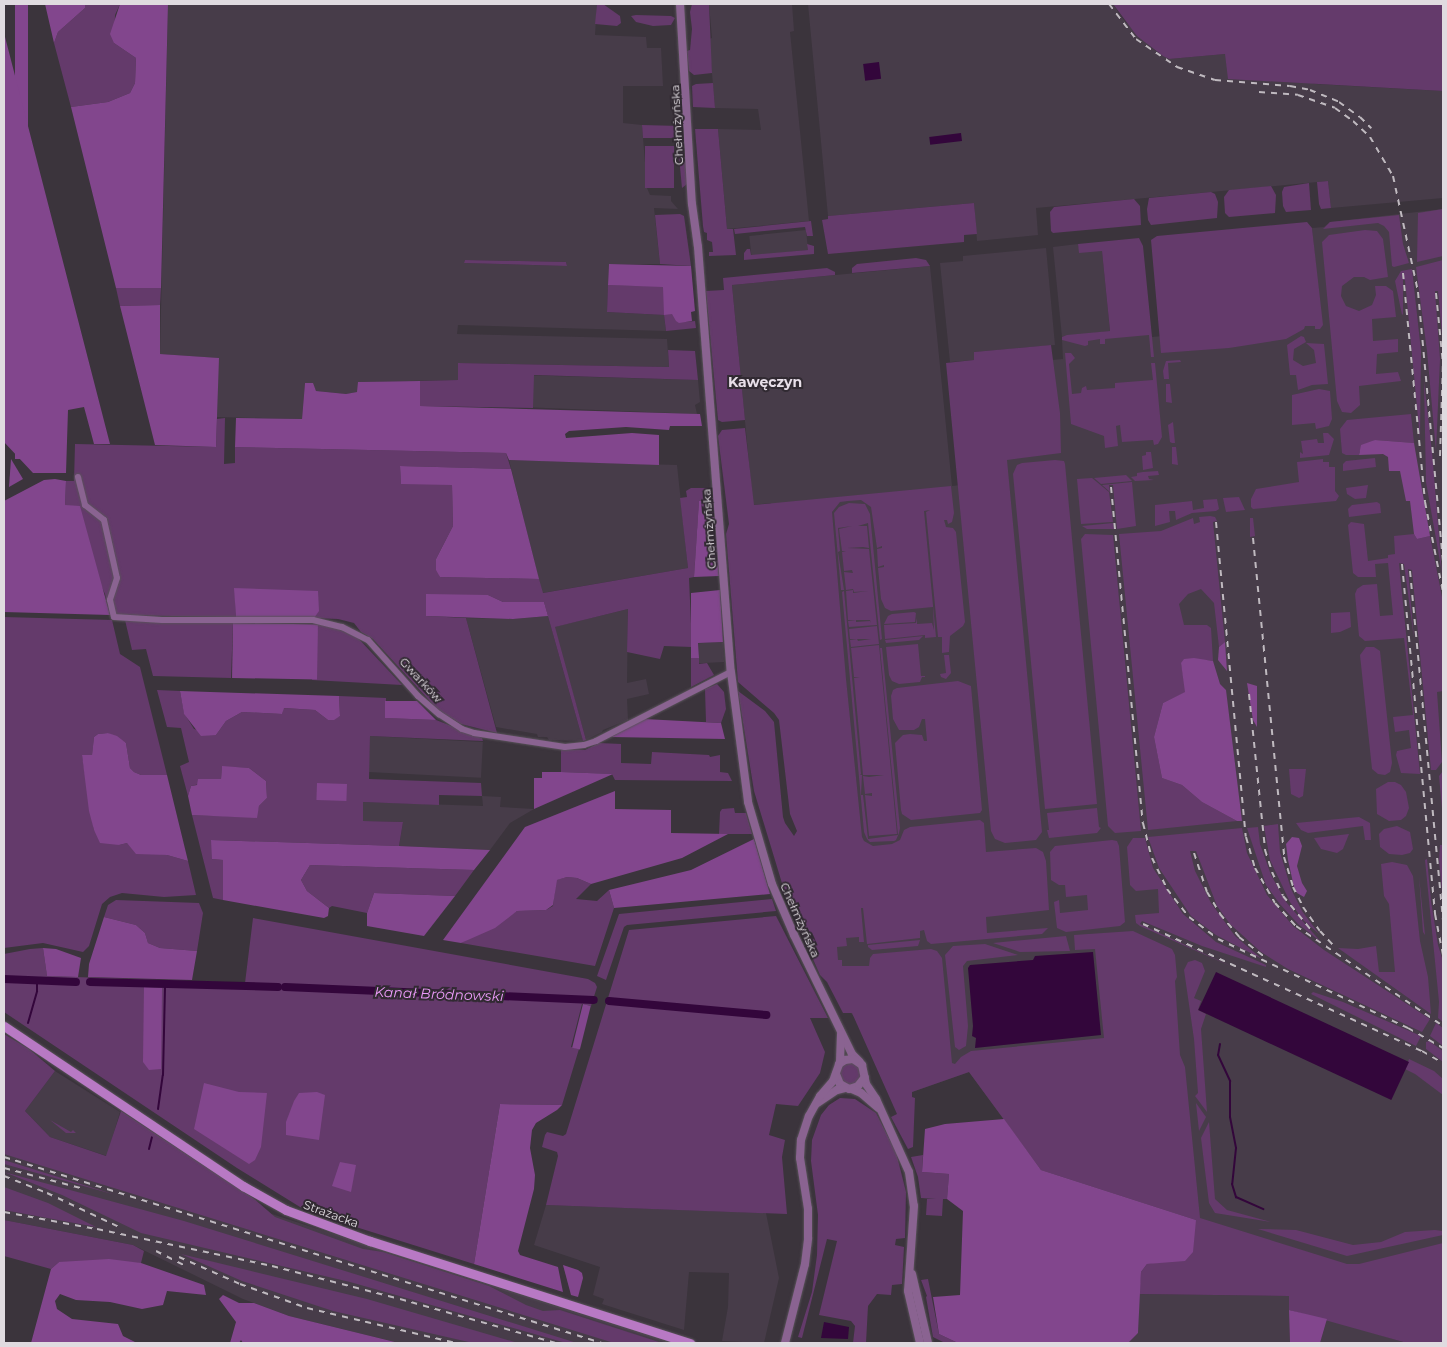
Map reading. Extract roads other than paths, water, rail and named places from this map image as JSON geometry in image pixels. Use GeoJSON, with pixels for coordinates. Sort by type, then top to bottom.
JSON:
{"type":"FeatureCollection","features":[{"type":"Feature","properties":{"kind":"main road","name":"Strażacka"},"geometry":{"type":"LineString","coordinates":[[4,1026],[242,1186],[286,1210],[370,1242],[690,1343]]}},
{"type":"Feature","properties":{"kind":"street","name":"Chełmżyńska"},"geometry":{"type":"LineString","coordinates":[[680,4],[692,204],[698,246],[731,672],[748,802],[772,884],[841,1034],[842,1057],[833,1081],[820,1096],[808,1119],[801,1140],[800,1158],[808,1215],[808,1244],[785,1341]]}},
{"type":"Feature","properties":{"kind":"street","name":"Gwarków"},"geometry":{"type":"LineString","coordinates":[[78,477],[85,505],[104,520],[117,578],[110,600],[114,617],[162,620],[313,620],[331,624],[352,631],[368,640],[418,696],[439,714],[462,729],[488,736],[575,747],[596,741],[731,672]]}},
{"type":"Feature","properties":{"kind":"street","name":"Chełmżyńska"},"geometry":{"type":"LineString","coordinates":[[841,1034],[846,1038],[853,1056],[860,1062]]}},
{"type":"Feature","properties":{"kind":"street"},"geometry":{"type":"LineString","coordinates":[[880,1110],[861,1093],[838,1081],[837,1068],[849,1059],[860,1062],[864,1068],[866,1084],[880,1110],[904,1156],[912,1182],[914,1206],[908,1290],[920,1343]]}},
{"type":"Feature","properties":{"kind":"street"},"geometry":{"type":"LineString","coordinates":[[816,1104],[837,1090],[860,1085],[865,1076]]}},
{"type":"Feature","properties":{"kind":"street"},"geometry":{"type":"LineString","coordinates":[[910,1269],[928,1343]]}},
{"type":"Feature","properties":{"kind":"waterway","name":"Kanał Bródnowski"},"geometry":{"type":"LineString","coordinates":[[4,979],[76,982]]}},
{"type":"Feature","properties":{"kind":"waterway"},"geometry":{"type":"LineString","coordinates":[[28,1023],[37,991],[37,981]]}},
{"type":"Feature","properties":{"kind":"waterway","name":"Kanał Bródnowski"},"geometry":{"type":"LineString","coordinates":[[90,982],[278,987]]}},
{"type":"Feature","properties":{"kind":"waterway"},"geometry":{"type":"LineString","coordinates":[[158,1109],[163,1075],[165,984]]}},
{"type":"Feature","properties":{"kind":"waterway","name":"Kanał Bródnowski"},"geometry":{"type":"LineString","coordinates":[[285,987],[594,1000]]}},
{"type":"Feature","properties":{"kind":"waterway","name":"Kanał Bródnowski"},"geometry":{"type":"LineString","coordinates":[[609,1001],[766,1015]]}},
{"type":"Feature","properties":{"kind":"waterway"},"geometry":{"type":"LineString","coordinates":[[1220,1044],[1218,1055],[1230,1081],[1230,1117],[1236,1148],[1232,1184],[1236,1197],[1263,1209]]}},
{"type":"Feature","properties":{"kind":"waterway"},"geometry":{"type":"LineString","coordinates":[[149,1149],[152,1137]]}},
{"type":"Feature","properties":{"kind":"railway"},"geometry":{"type":"LineString","coordinates":[[1109,4],[1136,39],[1177,67],[1215,80],[1290,86],[1310,90],[1339,102],[1360,117],[1371,128]]}},
{"type":"Feature","properties":{"kind":"railway"},"geometry":{"type":"LineString","coordinates":[[1259,92],[1298,95],[1335,108],[1370,137],[1393,176],[1418,292],[1443,562]]}},
{"type":"Feature","properties":{"kind":"railway"},"geometry":{"type":"LineString","coordinates":[[1403,273],[1425,502],[1443,592]]}},
{"type":"Feature","properties":{"kind":"railway"},"geometry":{"type":"LineString","coordinates":[[1436,293],[1443,365]]}},
{"type":"Feature","properties":{"kind":"railway"},"geometry":{"type":"LineString","coordinates":[[1440,456],[1443,358]]}},
{"type":"Feature","properties":{"kind":"railway"},"geometry":{"type":"LineString","coordinates":[[1111,487],[1143,823],[1152,858],[1167,889],[1189,917],[1218,939],[1408,1028],[1443,1048]]}},
{"type":"Feature","properties":{"kind":"railway"},"geometry":{"type":"LineString","coordinates":[[1216,522],[1246,837],[1255,868],[1275,903],[1296,926],[1443,1026]]}},
{"type":"Feature","properties":{"kind":"railway"},"geometry":{"type":"LineString","coordinates":[[1253,538],[1284,857],[1293,887],[1303,907],[1320,931],[1336,948]]}},
{"type":"Feature","properties":{"kind":"railway"},"geometry":{"type":"LineString","coordinates":[[1402,564],[1435,914],[1443,955]]}},
{"type":"Feature","properties":{"kind":"railway"},"geometry":{"type":"LineString","coordinates":[[1410,571],[1443,921]]}},
{"type":"Feature","properties":{"kind":"railway"},"geometry":{"type":"LineString","coordinates":[[1249,694],[1265,850],[1283,896],[1311,930]]}},
{"type":"Feature","properties":{"kind":"railway"},"geometry":{"type":"LineString","coordinates":[[1194,853],[1207,892],[1220,914],[1239,937],[1263,956]]}},
{"type":"Feature","properties":{"kind":"railway"},"geometry":{"type":"LineString","coordinates":[[1143,924],[1422,1051],[1443,1063]]}},
{"type":"Feature","properties":{"kind":"railway"},"geometry":{"type":"LineString","coordinates":[[4,1157],[602,1343]]}},
{"type":"Feature","properties":{"kind":"railway"},"geometry":{"type":"LineString","coordinates":[[4,1168],[84,1189]]}},
{"type":"Feature","properties":{"kind":"railway"},"geometry":{"type":"LineString","coordinates":[[4,1176],[47,1193],[119,1227]]}},
{"type":"Feature","properties":{"kind":"railway"},"geometry":{"type":"LineString","coordinates":[[4,1212],[97,1229],[272,1266],[400,1299],[555,1343]]}},
{"type":"Feature","properties":{"kind":"railway"},"geometry":{"type":"LineString","coordinates":[[156,1251],[185,1266]]}},
{"type":"Feature","properties":{"kind":"railway"},"geometry":{"type":"LineString","coordinates":[[179,1257],[240,1284],[307,1308],[456,1343]]}},
{"type":"Feature","properties":{"kind":"district","name":"Kawęczyn"},"geometry":{"type":"Point","coordinates":[765,382]}}]}
